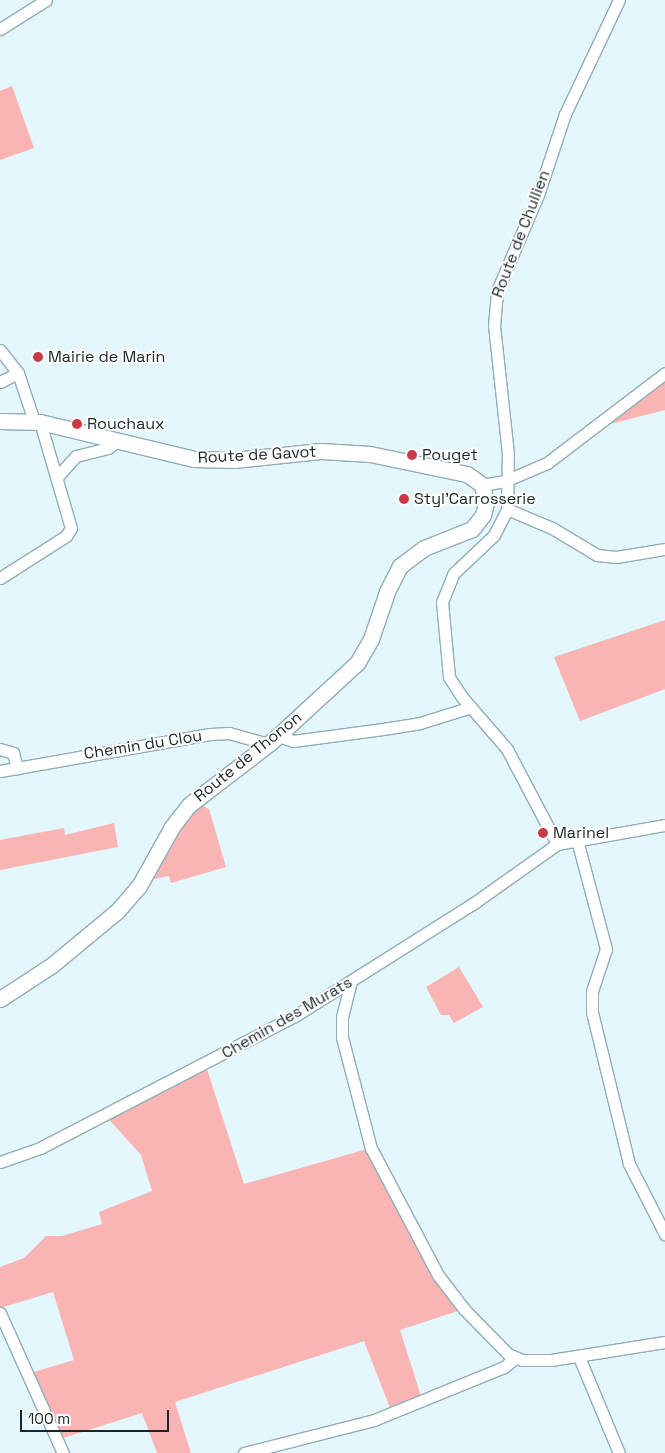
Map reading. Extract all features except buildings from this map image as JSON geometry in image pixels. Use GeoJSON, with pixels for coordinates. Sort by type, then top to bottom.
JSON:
{"type":"FeatureCollection","features":[{"type":"Feature","properties":{"kind":"street"},"geometry":{"type":"LineString","coordinates":[[0,29],[46,0]]}},
{"type":"Feature","properties":{"kind":"street","name":"Route de Chullien"},"geometry":{"type":"LineString","coordinates":[[507,509],[506,481],[508,454],[494,326],[497,291],[538,195],[565,114],[619,0]]}},
{"type":"Feature","properties":{"kind":"street"},"geometry":{"type":"LineString","coordinates":[[0,350],[18,373],[57,477],[71,521],[70,531],[0,578]]}},
{"type":"Feature","properties":{"kind":"street"},"geometry":{"type":"LineString","coordinates":[[0,382],[18,373]]}},
{"type":"Feature","properties":{"kind":"street"},"geometry":{"type":"LineString","coordinates":[[482,485],[506,481],[555,457],[665,373]]}},
{"type":"Feature","properties":{"kind":"street","name":"Route de Gavot"},"geometry":{"type":"LineString","coordinates":[[0,421],[37,422],[116,442],[205,460],[354,452],[460,472],[473,476],[482,485]]}},
{"type":"Feature","properties":{"kind":"street"},"geometry":{"type":"LineString","coordinates":[[57,477],[76,456],[108,448],[116,442]]}},
{"type":"Feature","properties":{"kind":"street","name":"Route de Thonon"},"geometry":{"type":"LineString","coordinates":[[0,999],[52,965],[116,912],[139,886],[172,827],[189,805],[273,740],[362,656],[400,566],[415,553],[466,532],[480,520],[486,503],[482,485]]}},
{"type":"Feature","properties":{"kind":"street"},"geometry":{"type":"LineString","coordinates":[[665,549],[616,556],[597,555],[552,528],[507,509],[498,529],[454,573],[443,594],[448,670],[471,707],[507,749],[556,844],[665,826]]}},
{"type":"Feature","properties":{"kind":"street","name":"Chemin du Clou"},"geometry":{"type":"LineString","coordinates":[[0,771],[216,733],[293,741],[384,729],[420,723],[471,707]]}},
{"type":"Feature","properties":{"kind":"street"},"geometry":{"type":"LineString","coordinates":[[0,750],[13,753],[17,768]]}},
{"type":"Feature","properties":{"kind":"street"},"geometry":{"type":"LineString","coordinates":[[577,840],[606,949],[592,991],[592,1012],[629,1164],[665,1234]]}},
{"type":"Feature","properties":{"kind":"street","name":"Chemin des Murats"},"geometry":{"type":"LineString","coordinates":[[0,1162],[40,1148],[295,1016],[474,903],[556,844]]}},
{"type":"Feature","properties":{"kind":"street"},"geometry":{"type":"LineString","coordinates":[[351,981],[342,1017],[342,1037],[375,1158],[444,1285],[485,1332],[515,1358],[532,1361],[579,1356],[665,1342]]}},
{"type":"Feature","properties":{"kind":"street"},"geometry":{"type":"LineString","coordinates":[[0,1314],[3,1328],[63,1453]]}},
{"type":"Feature","properties":{"kind":"street"},"geometry":{"type":"LineString","coordinates":[[579,1356],[619,1453]]}},
{"type":"Feature","properties":{"kind":"street"},"geometry":{"type":"LineString","coordinates":[[244,1453],[381,1418],[504,1367],[515,1358]]}},
{"type":"Feature","properties":{"kind":"shaded area"},"geometry":{"type":"Polygon","coordinates":[[[12,86],[34,148],[0,160],[0,91],[12,86]]]}},
{"type":"Feature","properties":{"kind":"shaded area"},"geometry":{"type":"Polygon","coordinates":[[[665,376],[665,410],[602,426],[665,376]]]}},
{"type":"Feature","properties":{"kind":"shaded area"},"geometry":{"type":"Polygon","coordinates":[[[665,620],[665,689],[580,721],[554,657],[665,620]]]}},
{"type":"Feature","properties":{"kind":"shaded area"},"geometry":{"type":"Polygon","coordinates":[[[201,805],[209,809],[226,867],[171,883],[169,876],[153,879],[185,820],[201,805]]]}},
{"type":"Feature","properties":{"kind":"shaded area"},"geometry":{"type":"Polygon","coordinates":[[[114,823],[118,847],[0,870],[0,840],[64,828],[65,835],[114,823]]]}},
{"type":"Feature","properties":{"kind":"shaded area"},"geometry":{"type":"Polygon","coordinates":[[[459,967],[483,1007],[454,1023],[449,1015],[441,1015],[426,987],[459,967]]]}},
{"type":"Feature","properties":{"kind":"shaded area"},"geometry":{"type":"Polygon","coordinates":[[[205,1063],[244,1184],[371,1148],[464,1309],[400,1330],[421,1396],[390,1408],[364,1341],[175,1402],[191,1453],[157,1453],[142,1413],[57,1440],[27,1374],[74,1360],[53,1292],[0,1308],[0,1267],[24,1258],[46,1236],[62,1236],[102,1224],[99,1212],[152,1191],[141,1155],[105,1115],[205,1063]]]}},
{"type":"Feature","properties":{"kind":"place","name":"Mairie de Marin"},"geometry":{"type":"Point","coordinates":[38,357]}},
{"type":"Feature","properties":{"kind":"place","name":"Rouchaux"},"geometry":{"type":"Point","coordinates":[77,424]}},
{"type":"Feature","properties":{"kind":"place","name":"Pouget"},"geometry":{"type":"Point","coordinates":[412,455]}},
{"type":"Feature","properties":{"kind":"place","name":"Styl'Carrosserie"},"geometry":{"type":"Point","coordinates":[404,499]}},
{"type":"Feature","properties":{"kind":"place","name":"Marinel"},"geometry":{"type":"Point","coordinates":[543,833]}}]}
